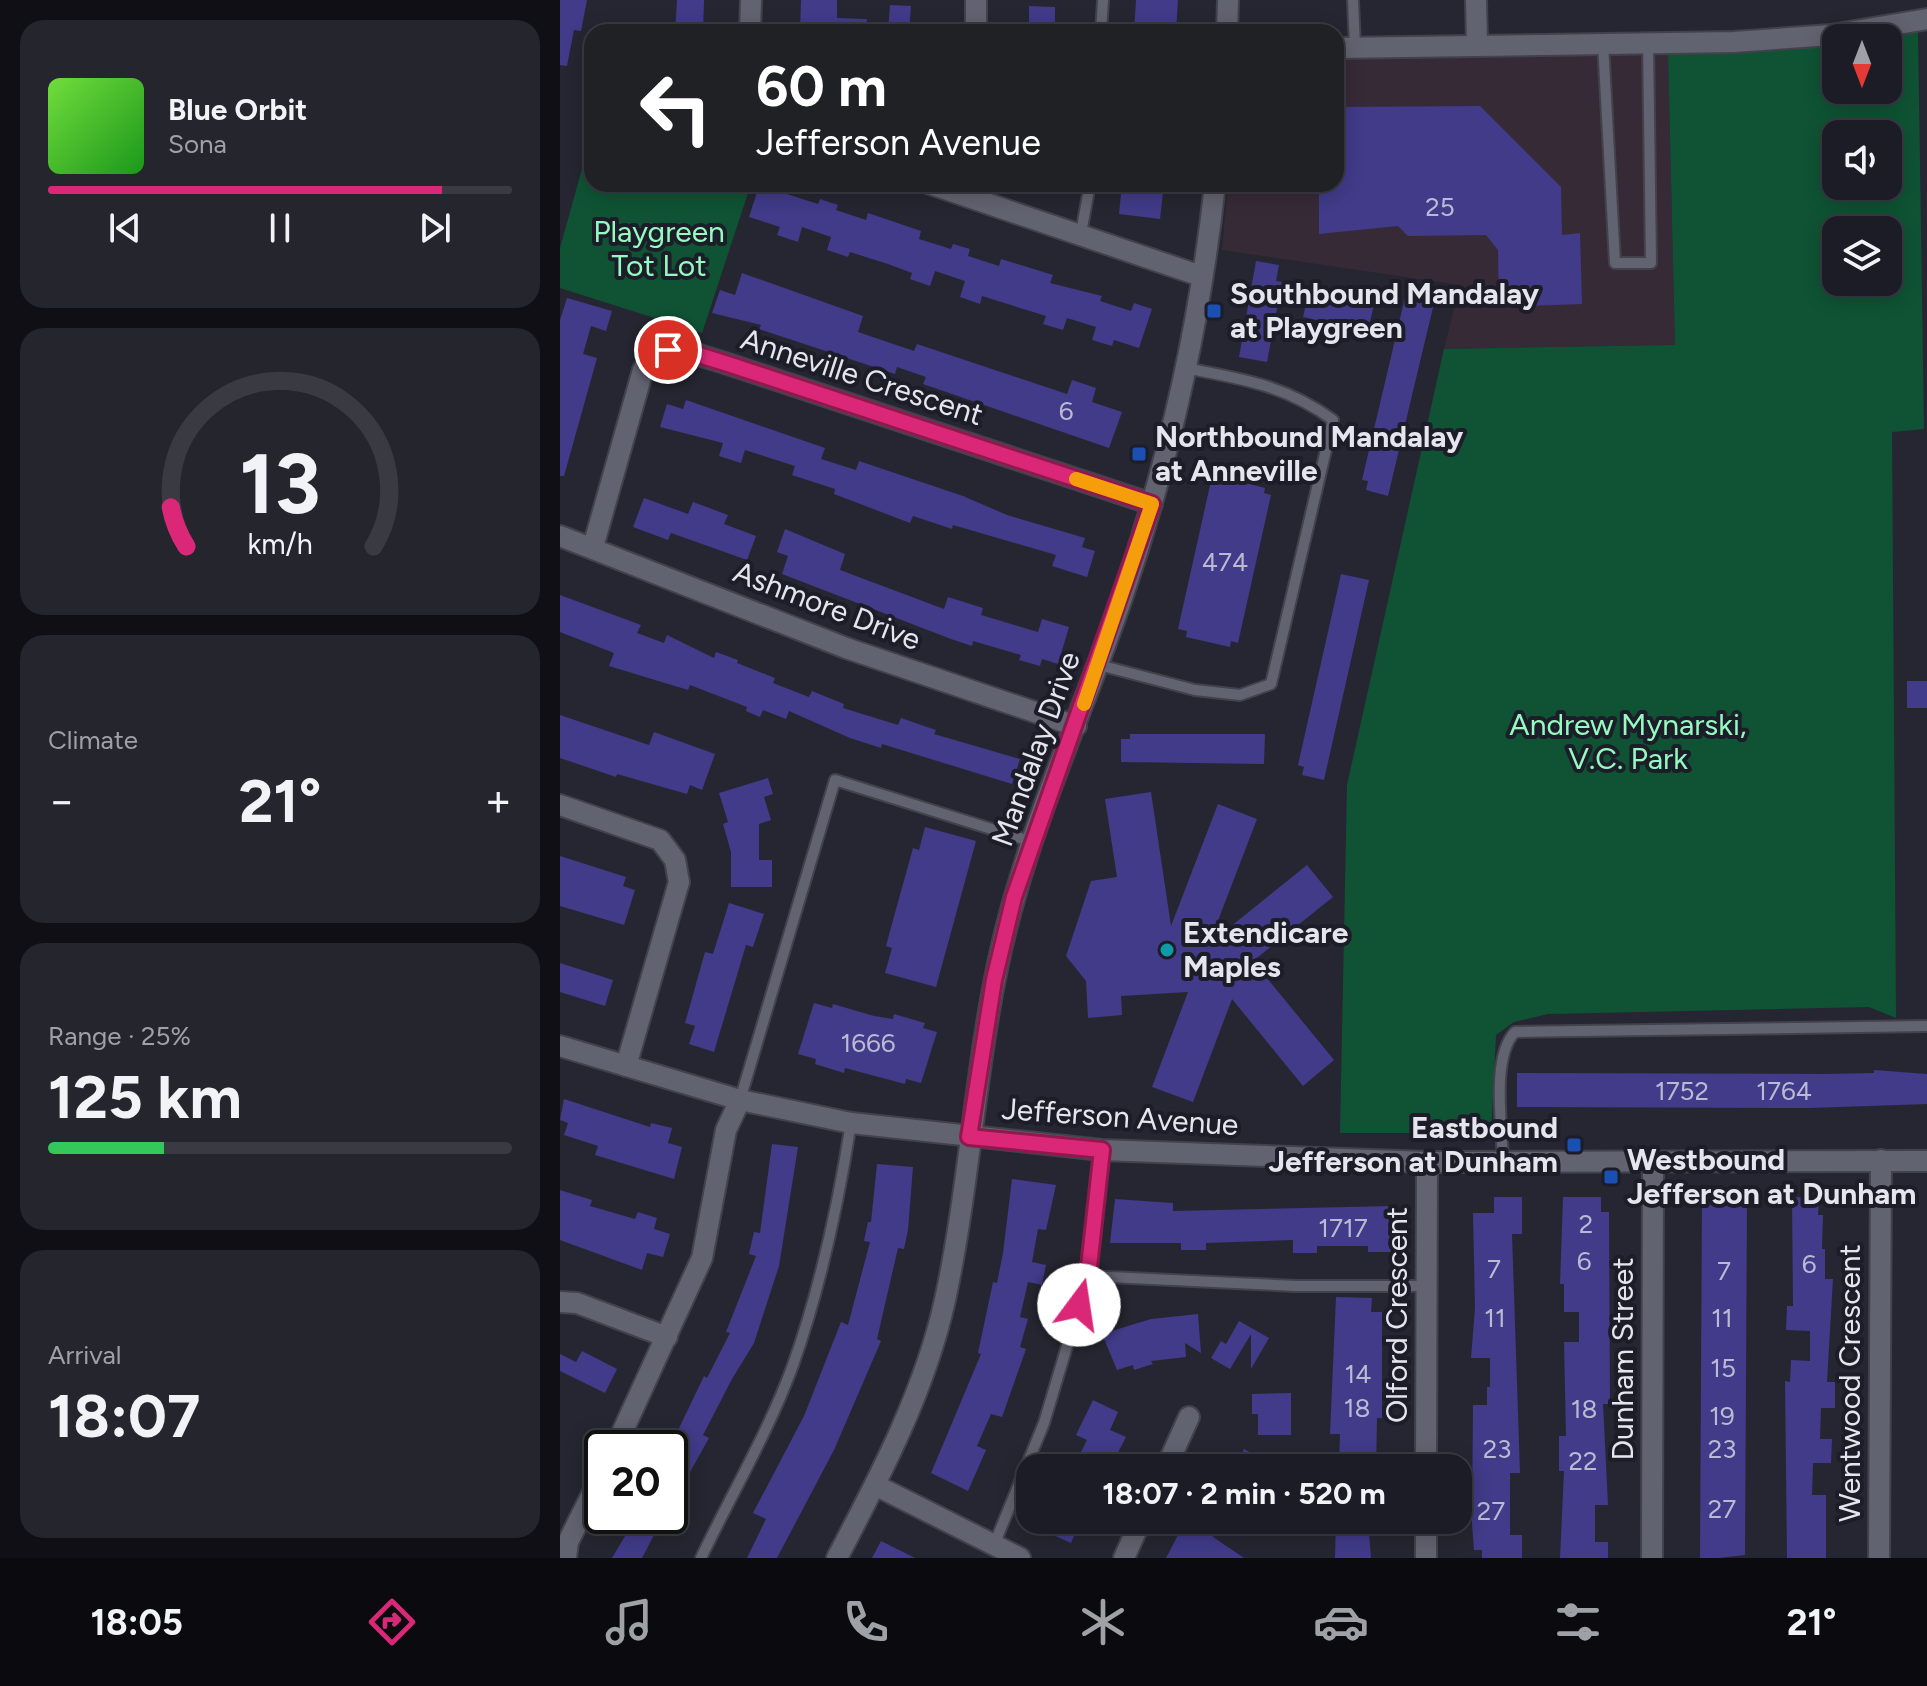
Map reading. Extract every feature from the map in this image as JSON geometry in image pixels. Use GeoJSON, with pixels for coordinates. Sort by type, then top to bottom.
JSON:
{"type":"FeatureCollection","features":[{"type":"Feature","properties":{"kind":"street"},"geometry":{"type":"LineString","coordinates":[[750,24],[751,0]]}},
{"type":"Feature","properties":{"kind":"street"},"geometry":{"type":"LineString","coordinates":[[976,0],[976,24]]}},
{"type":"Feature","properties":{"kind":"street"},"geometry":{"type":"LineString","coordinates":[[1227,24],[1228,0]]}},
{"type":"Feature","properties":{"kind":"street"},"geometry":{"type":"LineString","coordinates":[[1476,0],[1477,43]]}},
{"type":"Feature","properties":{"kind":"street"},"geometry":{"type":"LineString","coordinates":[[1346,48],[1477,43],[1734,42],[1831,35],[1927,19]]}},
{"type":"Feature","properties":{"kind":"street"},"geometry":{"type":"LineString","coordinates":[[967,192],[1201,276]]}},
{"type":"Feature","properties":{"kind":"street","name":"Mandalay Drive"},"geometry":{"type":"LineString","coordinates":[[837,1558],[875,1485],[926,1367],[945,1301],[994,980],[1014,897],[1099,665],[1152,504],[1185,368],[1214,192]]}},
{"type":"Feature","properties":{"kind":"street","name":"Anneville Crescent"},"geometry":{"type":"LineString","coordinates":[[593,547],[643,370],[662,350],[686,351],[728,364],[1152,504]]}},
{"type":"Feature","properties":{"kind":"street","name":"Ashmore Drive"},"geometry":{"type":"LineString","coordinates":[[560,536],[846,648],[1076,726]]}},
{"type":"Feature","properties":{"kind":"street"},"geometry":{"type":"LineString","coordinates":[[560,805],[660,840],[675,860],[679,882],[626,1066]]}},
{"type":"Feature","properties":{"kind":"street","name":"Jefferson Avenue"},"geometry":{"type":"LineString","coordinates":[[560,1046],[740,1100],[851,1123],[1102,1150],[1427,1162],[1927,1161]]}},
{"type":"Feature","properties":{"kind":"street"},"geometry":{"type":"LineString","coordinates":[[623,1430],[702,1258],[726,1130],[740,1100]]}},
{"type":"Feature","properties":{"kind":"street","name":"Dunham Street"},"geometry":{"type":"LineString","coordinates":[[1652,1558],[1653,1160]]}},
{"type":"Feature","properties":{"kind":"street","name":"Wentwood Crescent"},"geometry":{"type":"LineString","coordinates":[[1879,1558],[1881,1160]]}},
{"type":"Feature","properties":{"kind":"street","name":"Olford Crescent"},"geometry":{"type":"LineString","coordinates":[[1426,1454],[1427,1162]]}},
{"type":"Feature","properties":{"kind":"street"},"geometry":{"type":"LineString","coordinates":[[560,1302],[577,1303],[667,1337]]}},
{"type":"Feature","properties":{"kind":"street"},"geometry":{"type":"LineString","coordinates":[[1172,1454],[1189,1417]]}},
{"type":"Feature","properties":{"kind":"street"},"geometry":{"type":"LineString","coordinates":[[875,1485],[1020,1558]]}},
{"type":"Feature","properties":{"kind":"street"},"geometry":{"type":"LineString","coordinates":[[566,1558],[568,1542],[584,1510]]}},
{"type":"Feature","properties":{"kind":"street"},"geometry":{"type":"LineString","coordinates":[[1124,1558],[1135,1534]]}},
{"type":"Feature","properties":{"kind":"street"},"geometry":{"type":"LineString","coordinates":[[1426,1534],[1426,1558]]}},
{"type":"Feature","properties":{"kind":"lane"},"geometry":{"type":"LineString","coordinates":[[1102,24],[1103,0]]}},
{"type":"Feature","properties":{"kind":"lane"},"geometry":{"type":"LineString","coordinates":[[1346,48],[1353,0]]}},
{"type":"Feature","properties":{"kind":"lane"},"geometry":{"type":"LineString","coordinates":[[1603,42],[1615,263],[1651,263],[1648,42]]}},
{"type":"Feature","properties":{"kind":"lane"},"geometry":{"type":"LineString","coordinates":[[1081,233],[1089,192]]}},
{"type":"Feature","properties":{"kind":"lane"},"geometry":{"type":"LineString","coordinates":[[1099,665],[1195,690],[1240,695],[1271,684],[1333,420],[1304,399],[1258,382],[1185,368]]}},
{"type":"Feature","properties":{"kind":"lane"},"geometry":{"type":"LineString","coordinates":[[740,1100],[835,780],[1033,842]]}},
{"type":"Feature","properties":{"kind":"lane"},"geometry":{"type":"LineString","coordinates":[[1503,1161],[1501,1060],[1505,1042],[1515,1032],[1540,1028],[1927,1026]]}},
{"type":"Feature","properties":{"kind":"lane"},"geometry":{"type":"LineString","coordinates":[[701,1558],[792,1369],[832,1238],[851,1123]]}},
{"type":"Feature","properties":{"kind":"lane"},"geometry":{"type":"LineString","coordinates":[[994,1545],[1044,1423],[1088,1276],[1102,1150]]}},
{"type":"Feature","properties":{"kind":"lane"},"geometry":{"type":"LineString","coordinates":[[1088,1276],[1296,1286],[1427,1286]]}},
{"type":"Feature","properties":{"kind":"shaded area"},"geometry":{"type":"Polygon","coordinates":[[[1668,52],[1675,345],[1444,349],[1460,285],[1222,250],[1227,192],[1344,192],[1344,57],[1668,52]]]}},
{"type":"Feature","properties":{"kind":"green space","name":"Andrew Mynarski, V.C. Park"},"geometry":{"type":"Polygon","coordinates":[[[1918,32],[1924,429],[1892,432],[1896,1018],[1869,1007],[1548,1014],[1514,1022],[1496,1035],[1491,1133],[1340,1133],[1347,785],[1444,349],[1675,345],[1668,52],[1788,50],[1822,46],[1822,104],[1902,104],[1902,34],[1918,32]]]}},
{"type":"Feature","properties":{"kind":"green space","name":"Playgreen Tot Lot"},"geometry":{"type":"Polygon","coordinates":[[[584,162],[584,192],[748,192],[702,333],[560,288],[560,248],[584,162]]]}},
{"type":"Feature","properties":{"kind":"building"},"geometry":{"type":"Polygon","coordinates":[[[560,0],[587,0],[581,31],[574,30],[567,66],[560,65],[560,0]]]}},
{"type":"Feature","properties":{"kind":"building"},"geometry":{"type":"Polygon","coordinates":[[[677,0],[704,0],[703,24],[676,24],[677,0]]]}},
{"type":"Feature","properties":{"kind":"building"},"geometry":{"type":"Polygon","coordinates":[[[801,0],[837,0],[837,18],[867,19],[867,24],[800,24],[801,0]]]}},
{"type":"Feature","properties":{"kind":"building"},"geometry":{"type":"Polygon","coordinates":[[[1136,0],[1178,0],[1176,24],[1134,24],[1136,0]]]}},
{"type":"Feature","properties":{"kind":"building"},"geometry":{"type":"Polygon","coordinates":[[[890,5],[911,6],[910,24],[889,24],[890,5]]]}},
{"type":"Feature","properties":{"kind":"building"},"geometry":{"type":"Polygon","coordinates":[[[1029,6],[1055,7],[1055,24],[1029,24],[1029,6]]]}},
{"type":"Feature","properties":{"kind":"building"},"geometry":{"type":"Polygon","coordinates":[[[1480,106],[1561,187],[1562,235],[1580,233],[1582,304],[1499,307],[1498,250],[1486,235],[1408,236],[1398,226],[1319,234],[1319,192],[1344,192],[1344,107],[1480,106]]]}},
{"type":"Feature","properties":{"kind":"building"},"geometry":{"type":"Polygon","coordinates":[[[757,192],[788,192],[818,204],[820,199],[838,205],[836,210],[866,220],[868,213],[921,231],[919,239],[951,249],[953,244],[970,249],[968,256],[999,266],[1001,259],[1053,275],[1050,283],[1102,296],[1100,301],[1131,311],[1134,303],[1152,309],[1139,348],[1114,340],[1112,346],[1092,340],[1096,327],[1067,318],[1063,330],[1043,324],[1046,316],[982,296],[980,304],[960,297],[965,281],[935,271],[930,286],[910,279],[912,273],[888,264],[850,252],[848,257],[827,250],[831,237],[802,227],[798,242],[777,235],[780,227],[749,217],[757,192]]]}},
{"type":"Feature","properties":{"kind":"building"},"geometry":{"type":"Polygon","coordinates":[[[1121,192],[1163,192],[1160,219],[1119,214],[1121,192]]]}},
{"type":"Feature","properties":{"kind":"building"},"geometry":{"type":"Polygon","coordinates":[[[1256,261],[1279,265],[1276,281],[1282,282],[1267,362],[1239,357],[1256,261]]]}},
{"type":"Feature","properties":{"kind":"building"},"geometry":{"type":"Polygon","coordinates":[[[742,273],[863,316],[858,332],[914,351],[917,344],[1067,394],[1072,380],[1096,388],[1092,402],[1122,412],[1109,448],[923,384],[926,377],[897,367],[895,374],[759,329],[761,325],[712,313],[720,290],[735,295],[742,273]]]}},
{"type":"Feature","properties":{"kind":"building"},"geometry":{"type":"Polygon","coordinates":[[[1310,286],[1375,300],[1369,326],[1354,322],[1353,328],[1303,317],[1310,286]]]}},
{"type":"Feature","properties":{"kind":"building"},"geometry":{"type":"Polygon","coordinates":[[[1406,293],[1435,299],[1388,496],[1366,490],[1368,481],[1362,480],[1406,293]]]}},
{"type":"Feature","properties":{"kind":"building"},"geometry":{"type":"Polygon","coordinates":[[[567,298],[612,311],[606,331],[591,326],[583,354],[597,358],[564,476],[560,476],[560,320],[567,298]]]}},
{"type":"Feature","properties":{"kind":"building"},"geometry":{"type":"Polygon","coordinates":[[[686,400],[825,448],[821,459],[856,470],[859,461],[963,496],[1007,515],[1085,538],[1082,547],[1095,551],[1087,577],[1052,566],[1056,555],[913,516],[910,523],[834,494],[835,489],[792,475],[795,466],[745,450],[741,463],[719,456],[723,443],[660,427],[667,404],[683,409],[686,400]]]}},
{"type":"Feature","properties":{"kind":"building"},"geometry":{"type":"Polygon","coordinates":[[[1223,477],[1265,488],[1264,493],[1271,495],[1238,643],[1231,641],[1230,647],[1186,637],[1187,631],[1178,629],[1211,481],[1221,484],[1223,477]]]}},
{"type":"Feature","properties":{"kind":"building"},"geometry":{"type":"Polygon","coordinates":[[[644,498],[688,514],[693,502],[728,515],[724,524],[756,536],[747,560],[671,533],[668,540],[633,527],[644,498]]]}},
{"type":"Feature","properties":{"kind":"building"},"geometry":{"type":"Polygon","coordinates":[[[785,529],[845,554],[840,570],[944,609],[948,597],[983,608],[981,615],[1038,632],[1042,619],[1069,627],[1058,664],[1042,659],[1040,666],[1019,660],[1021,655],[973,641],[972,646],[782,574],[788,556],[777,552],[785,529]]]}},
{"type":"Feature","properties":{"kind":"building"},"geometry":{"type":"Polygon","coordinates":[[[1341,574],[1369,580],[1324,780],[1302,775],[1304,767],[1298,765],[1341,574]]]}},
{"type":"Feature","properties":{"kind":"building"},"geometry":{"type":"Polygon","coordinates":[[[560,595],[641,625],[637,633],[664,643],[667,635],[714,658],[716,652],[738,660],[737,663],[775,678],[773,683],[809,697],[812,691],[844,704],[843,708],[898,725],[901,718],[936,730],[934,734],[1020,759],[1012,784],[882,744],[881,748],[850,738],[789,711],[786,719],[763,710],[760,717],[746,711],[747,707],[690,685],[688,690],[609,666],[614,653],[560,632],[560,595]]]}},
{"type":"Feature","properties":{"kind":"building"},"geometry":{"type":"Polygon","coordinates":[[[1907,681],[1927,681],[1927,708],[1907,708],[1907,681]]]}},
{"type":"Feature","properties":{"kind":"building"},"geometry":{"type":"Polygon","coordinates":[[[560,715],[649,745],[654,732],[715,754],[702,790],[690,785],[687,794],[617,774],[616,777],[560,758],[560,715]]]}},
{"type":"Feature","properties":{"kind":"building"},"geometry":{"type":"Polygon","coordinates":[[[1130,734],[1265,734],[1264,764],[1121,762],[1121,739],[1130,739],[1130,734]]]}},
{"type":"Feature","properties":{"kind":"building"},"geometry":{"type":"Polygon","coordinates":[[[768,778],[773,794],[764,797],[771,820],[759,824],[759,860],[772,860],[772,887],[731,887],[731,852],[723,824],[728,822],[719,793],[768,778]]]}},
{"type":"Feature","properties":{"kind":"building","name":"Extendicare Maples"},"geometry":{"type":"Polygon","coordinates":[[[1151,792],[1171,926],[1218,804],[1257,819],[1209,944],[1307,865],[1333,897],[1253,961],[1334,1060],[1303,1086],[1232,999],[1193,1102],[1152,1087],[1188,992],[1121,996],[1122,1015],[1088,1018],[1086,981],[1066,956],[1091,881],[1117,877],[1105,799],[1151,792]]]}},
{"type":"Feature","properties":{"kind":"building"},"geometry":{"type":"Polygon","coordinates":[[[925,827],[976,841],[936,987],[885,973],[892,948],[886,946],[893,920],[913,848],[919,850],[925,827]]]}},
{"type":"Feature","properties":{"kind":"building"},"geometry":{"type":"Polygon","coordinates":[[[560,856],[626,877],[623,886],[635,890],[624,925],[560,906],[560,856]]]}},
{"type":"Feature","properties":{"kind":"building"},"geometry":{"type":"Polygon","coordinates":[[[729,903],[764,914],[753,947],[746,945],[714,1052],[689,1044],[695,1026],[685,1023],[705,952],[713,954],[729,903]]]}},
{"type":"Feature","properties":{"kind":"building"},"geometry":{"type":"Polygon","coordinates":[[[560,963],[613,980],[605,1006],[560,992],[560,963]]]}},
{"type":"Feature","properties":{"kind":"building"},"geometry":{"type":"Polygon","coordinates":[[[814,1003],[832,1008],[833,1004],[893,1019],[894,1014],[925,1023],[923,1028],[937,1032],[921,1083],[906,1079],[905,1084],[845,1068],[844,1073],[815,1064],[816,1059],[798,1054],[814,1003]]]}},
{"type":"Feature","properties":{"kind":"building"},"geometry":{"type":"Polygon","coordinates":[[[1874,1070],[1927,1074],[1927,1104],[1810,1108],[1517,1107],[1517,1073],[1825,1074],[1874,1073],[1874,1070]]]}},
{"type":"Feature","properties":{"kind":"building"},"geometry":{"type":"Polygon","coordinates":[[[564,1099],[650,1127],[651,1123],[672,1128],[668,1143],[682,1147],[674,1179],[595,1155],[598,1146],[564,1135],[568,1123],[560,1120],[564,1099]]]}},
{"type":"Feature","properties":{"kind":"building"},"geometry":{"type":"Polygon","coordinates":[[[772,1144],[798,1147],[779,1266],[754,1343],[703,1435],[709,1438],[688,1476],[688,1430],[678,1430],[704,1376],[707,1378],[730,1333],[726,1332],[756,1256],[749,1254],[754,1232],[760,1233],[772,1144]]]}},
{"type":"Feature","properties":{"kind":"building"},"geometry":{"type":"Polygon","coordinates":[[[877,1164],[913,1167],[908,1230],[904,1249],[898,1248],[877,1339],[881,1341],[834,1450],[777,1558],[747,1558],[766,1519],[753,1513],[804,1416],[841,1322],[848,1325],[870,1242],[864,1241],[868,1222],[871,1222],[877,1164]]]}},
{"type":"Feature","properties":{"kind":"building"},"geometry":{"type":"Polygon","coordinates":[[[1012,1179],[1056,1185],[1046,1230],[1038,1229],[1032,1262],[1046,1265],[1042,1285],[1028,1282],[1020,1317],[1028,1319],[1020,1347],[1026,1349],[1002,1417],[991,1414],[977,1446],[986,1450],[968,1491],[931,1473],[981,1354],[978,1353],[993,1282],[997,1283],[1003,1253],[1012,1179]]]}},
{"type":"Feature","properties":{"kind":"building"},"geometry":{"type":"Polygon","coordinates":[[[560,1190],[592,1200],[590,1206],[635,1219],[638,1212],[657,1218],[654,1229],[670,1234],[663,1257],[647,1253],[642,1270],[560,1240],[560,1190]]]}},
{"type":"Feature","properties":{"kind":"building"},"geometry":{"type":"Polygon","coordinates":[[[1494,1197],[1522,1197],[1522,1234],[1512,1234],[1520,1473],[1510,1473],[1510,1535],[1522,1535],[1522,1558],[1482,1558],[1482,1550],[1474,1550],[1473,1405],[1487,1405],[1490,1358],[1471,1358],[1475,1308],[1473,1213],[1494,1213],[1494,1197]]]}},
{"type":"Feature","properties":{"kind":"building"},"geometry":{"type":"Polygon","coordinates":[[[1563,1197],[1601,1197],[1601,1212],[1609,1212],[1610,1404],[1603,1404],[1608,1505],[1595,1505],[1595,1542],[1608,1542],[1608,1558],[1560,1558],[1564,1471],[1559,1471],[1559,1436],[1566,1436],[1564,1342],[1579,1342],[1579,1312],[1564,1312],[1564,1284],[1560,1284],[1563,1197]]]}},
{"type":"Feature","properties":{"kind":"building"},"geometry":{"type":"Polygon","coordinates":[[[1702,1197],[1747,1197],[1745,1555],[1719,1558],[1700,1558],[1702,1197]]]}},
{"type":"Feature","properties":{"kind":"building"},"geometry":{"type":"Polygon","coordinates":[[[1792,1197],[1819,1198],[1818,1215],[1823,1215],[1825,1279],[1833,1279],[1827,1382],[1835,1382],[1835,1408],[1821,1408],[1820,1439],[1832,1439],[1831,1463],[1813,1463],[1812,1495],[1826,1495],[1826,1558],[1787,1558],[1785,1381],[1790,1382],[1791,1360],[1810,1361],[1810,1331],[1786,1330],[1787,1306],[1793,1306],[1792,1197]]]}},
{"type":"Feature","properties":{"kind":"building"},"geometry":{"type":"Polygon","coordinates":[[[1115,1199],[1173,1203],[1173,1211],[1392,1206],[1392,1252],[1368,1252],[1368,1246],[1317,1246],[1317,1253],[1293,1253],[1293,1240],[1206,1243],[1206,1250],[1181,1250],[1181,1243],[1110,1243],[1115,1199]]]}},
{"type":"Feature","properties":{"kind":"building"},"geometry":{"type":"Polygon","coordinates":[[[1336,1297],[1372,1298],[1371,1312],[1382,1312],[1382,1418],[1377,1418],[1376,1454],[1339,1454],[1340,1434],[1330,1434],[1336,1297]]]}},
{"type":"Feature","properties":{"kind":"building"},"geometry":{"type":"Polygon","coordinates":[[[1198,1314],[1201,1353],[1185,1343],[1186,1357],[1151,1361],[1153,1364],[1134,1370],[1133,1365],[1117,1370],[1102,1334],[1151,1319],[1198,1314]]]}},
{"type":"Feature","properties":{"kind":"building"},"geometry":{"type":"Polygon","coordinates":[[[1239,1321],[1269,1338],[1251,1369],[1251,1334],[1230,1369],[1211,1358],[1221,1341],[1226,1344],[1239,1321]]]}},
{"type":"Feature","properties":{"kind":"building"},"geometry":{"type":"Polygon","coordinates":[[[582,1351],[617,1369],[605,1393],[560,1371],[560,1354],[576,1362],[582,1351]]]}},
{"type":"Feature","properties":{"kind":"building"},"geometry":{"type":"Polygon","coordinates":[[[1291,1393],[1291,1435],[1258,1435],[1258,1414],[1252,1414],[1252,1394],[1291,1393]]]}},
{"type":"Feature","properties":{"kind":"building"},"geometry":{"type":"Polygon","coordinates":[[[1093,1400],[1118,1412],[1110,1430],[1126,1437],[1117,1454],[1080,1454],[1087,1440],[1076,1435],[1093,1400]]]}},
{"type":"Feature","properties":{"kind":"building"},"geometry":{"type":"Polygon","coordinates":[[[626,1534],[655,1534],[642,1558],[612,1558],[626,1534]]]}},
{"type":"Feature","properties":{"kind":"building"},"geometry":{"type":"Polygon","coordinates":[[[1051,1534],[1075,1534],[1071,1543],[1051,1534]]]}},
{"type":"Feature","properties":{"kind":"building"},"geometry":{"type":"Polygon","coordinates":[[[1179,1534],[1215,1534],[1213,1537],[1244,1558],[1166,1558],[1179,1534]]]}},
{"type":"Feature","properties":{"kind":"building"},"geometry":{"type":"Polygon","coordinates":[[[1336,1534],[1369,1534],[1371,1558],[1335,1558],[1336,1534]]]}},
{"type":"Feature","properties":{"kind":"building"},"geometry":{"type":"Polygon","coordinates":[[[881,1541],[915,1558],[872,1558],[881,1541]]]}},
{"type":"Feature","properties":{"kind":"slow traffic"},"geometry":{"type":"LineString","coordinates":[[1076,479],[1152,504],[1123,597],[1084,704]]}},
{"type":"Feature","properties":{"kind":"place","name":"Southbound Mandalay at Playgreen"},"geometry":{"type":"Point","coordinates":[1214,311]}},
{"type":"Feature","properties":{"kind":"place","name":"Northbound Mandalay at Anneville"},"geometry":{"type":"Point","coordinates":[1139,454]}},
{"type":"Feature","properties":{"kind":"place","name":"Extendicare Maples"},"geometry":{"type":"Point","coordinates":[1167,950]}},
{"type":"Feature","properties":{"kind":"place","name":"Eastbound Jefferson at Dunham"},"geometry":{"type":"Point","coordinates":[1574,1145]}},
{"type":"Feature","properties":{"kind":"place","name":"Westbound Jefferson at Dunham"},"geometry":{"type":"Point","coordinates":[1611,1177]}},
{"type":"Feature","properties":{"kind":"route"},"geometry":{"type":"LineString","coordinates":[[668,350],[686,351],[728,364],[1152,504],[1123,597],[1014,897],[994,980],[969,1137],[1102,1150],[1088,1276],[1079,1305]]}}]}
